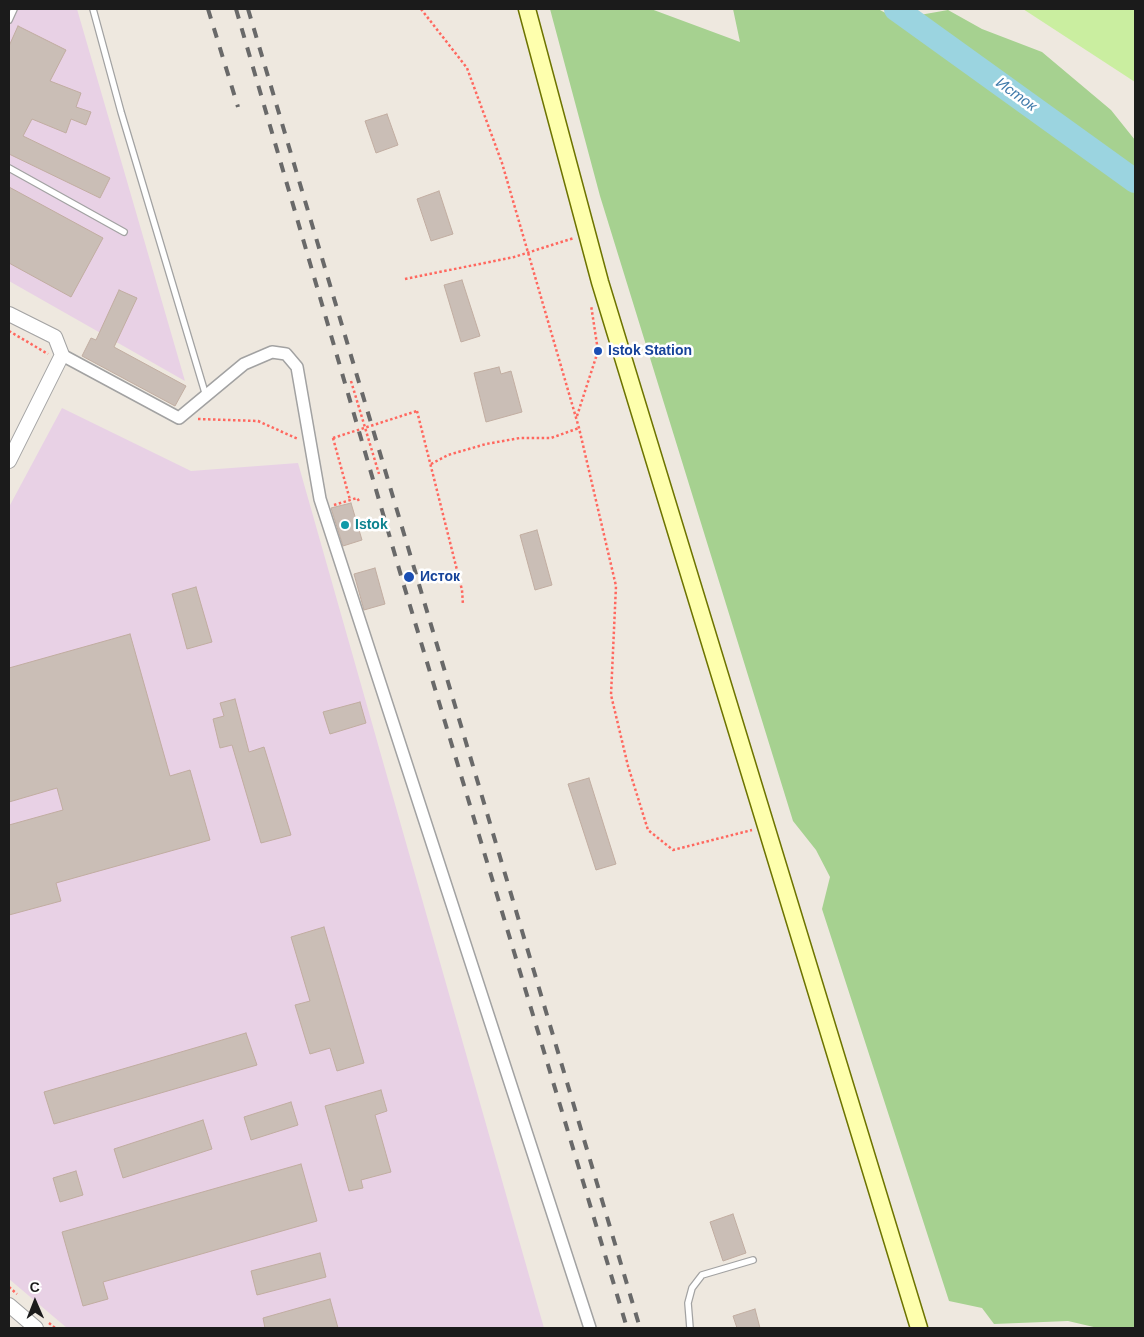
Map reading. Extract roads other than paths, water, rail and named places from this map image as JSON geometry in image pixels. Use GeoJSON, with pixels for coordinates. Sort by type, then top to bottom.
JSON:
{"type":"FeatureCollection","features":[{"type":"Feature","properties":{"kind":"main road"},"geometry":{"type":"LineString","coordinates":[[527,9],[586,234],[919,1328]]}},
{"type":"Feature","properties":{"kind":"street"},"geometry":{"type":"LineString","coordinates":[[9,314],[55,337],[61,358],[9,461]]}},
{"type":"Feature","properties":{"kind":"street"},"geometry":{"type":"LineString","coordinates":[[61,358],[179,418],[244,364],[272,352],[286,354],[297,367],[323,509],[590,1328]]}},
{"type":"Feature","properties":{"kind":"street"},"geometry":{"type":"LineString","coordinates":[[9,1305],[36,1328]]}},
{"type":"Feature","properties":{"kind":"lane"},"geometry":{"type":"LineString","coordinates":[[9,20],[14,9]]}},
{"type":"Feature","properties":{"kind":"lane"},"geometry":{"type":"LineString","coordinates":[[93,9],[121,112],[206,396]]}},
{"type":"Feature","properties":{"kind":"lane"},"geometry":{"type":"LineString","coordinates":[[9,168],[124,232]]}},
{"type":"Feature","properties":{"kind":"lane"},"geometry":{"type":"LineString","coordinates":[[690,1328],[688,1303],[692,1288],[702,1275],[753,1260]]}},
{"type":"Feature","properties":{"kind":"waterway","name":"Исток"},"geometry":{"type":"LineString","coordinates":[[896,9],[1135,181]]}},
{"type":"Feature","properties":{"kind":"railway"},"geometry":{"type":"LineString","coordinates":[[208,9],[238,107]]}},
{"type":"Feature","properties":{"kind":"railway"},"geometry":{"type":"LineString","coordinates":[[236,9],[402,579],[627,1328]]}},
{"type":"Feature","properties":{"kind":"railway"},"geometry":{"type":"LineString","coordinates":[[248,9],[640,1328]]}},
{"type":"Feature","properties":{"kind":"place","name":"Istok Station"},"geometry":{"type":"Point","coordinates":[598,351]}},
{"type":"Feature","properties":{"kind":"place","name":"Istok"},"geometry":{"type":"Point","coordinates":[345,525]}},
{"type":"Feature","properties":{"kind":"place","name":"Исток"},"geometry":{"type":"Point","coordinates":[409,577]}}]}
